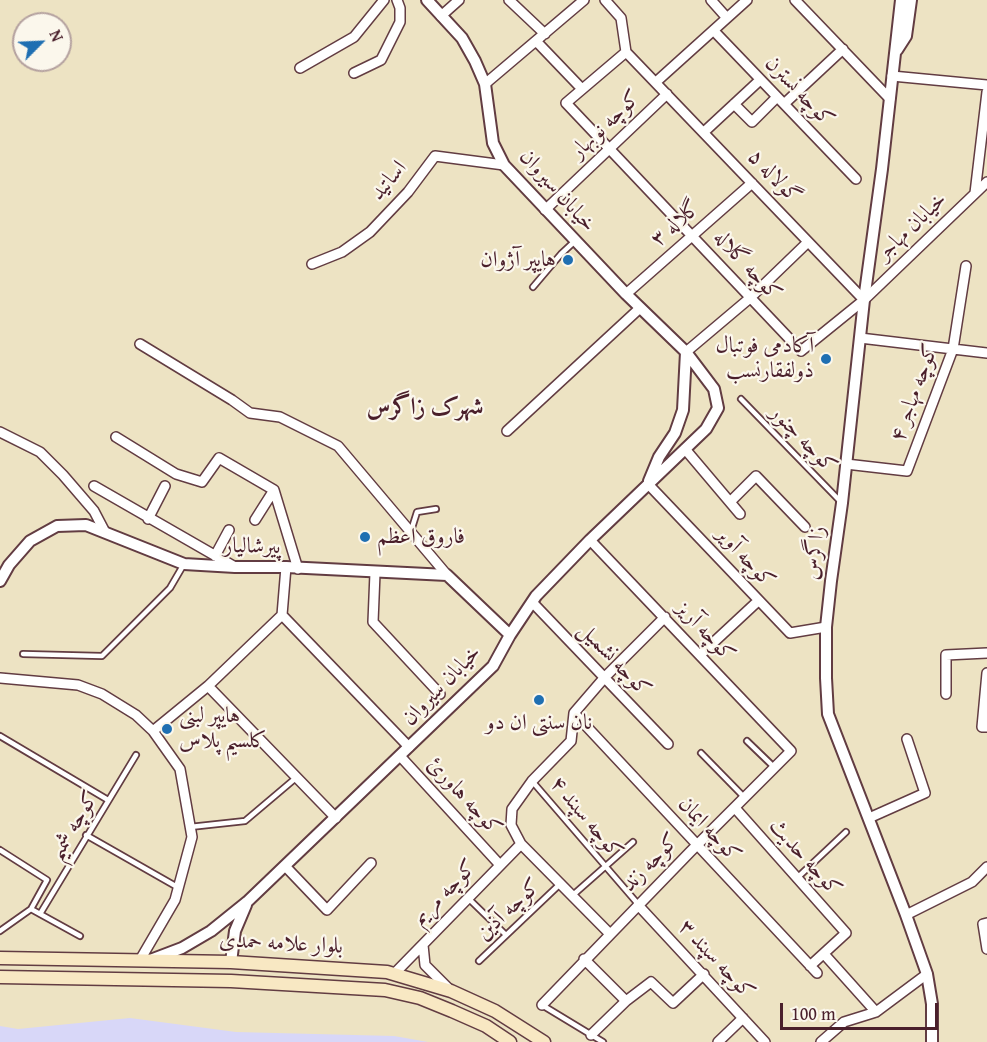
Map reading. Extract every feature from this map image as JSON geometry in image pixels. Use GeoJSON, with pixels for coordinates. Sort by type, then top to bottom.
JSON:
{"type":"FeatureCollection","features":[{"type":"Feature","properties":{"kind":"main road","name":"بلوار علامه حمدی"},"geometry":{"type":"LineString","coordinates":[[0,958],[231,962],[356,969],[394,974],[451,990],[495,1011],[544,1042]]}},
{"type":"Feature","properties":{"kind":"main road","name":"بلوار علامه حمدی"},"geometry":{"type":"LineString","coordinates":[[0,977],[231,981],[385,990],[420,998],[452,1011],[486,1026],[510,1042]]}},
{"type":"Feature","properties":{"kind":"street"},"geometry":{"type":"LineString","coordinates":[[300,68],[354,37],[384,0]]}},
{"type":"Feature","properties":{"kind":"street"},"geometry":{"type":"LineString","coordinates":[[354,73],[381,60],[399,22],[400,8],[397,0]]}},
{"type":"Feature","properties":{"kind":"street","name":"خیابان سیروان"},"geometry":{"type":"LineString","coordinates":[[145,960],[182,948],[211,931],[247,902],[336,818],[493,666],[532,602],[590,540],[706,429],[718,408],[714,389],[686,352],[626,294],[504,165],[493,143],[485,84],[475,61],[462,38],[427,0]]}},
{"type":"Feature","properties":{"kind":"street"},"geometry":{"type":"LineString","coordinates":[[441,16],[459,0]]}},
{"type":"Feature","properties":{"kind":"street"},"geometry":{"type":"LineString","coordinates":[[509,0],[544,34]]}},
{"type":"Feature","properties":{"kind":"street"},"geometry":{"type":"LineString","coordinates":[[485,84],[584,0]]}},
{"type":"Feature","properties":{"kind":"street"},"geometry":{"type":"LineString","coordinates":[[536,41],[582,89],[626,52],[621,18],[605,0]]}},
{"type":"Feature","properties":{"kind":"street"},"geometry":{"type":"LineString","coordinates":[[711,0],[727,18]]}},
{"type":"Feature","properties":{"kind":"street","name":"کوچه نوبهار"},"geometry":{"type":"LineString","coordinates":[[656,82],[747,0]]}},
{"type":"Feature","properties":{"kind":"street"},"geometry":{"type":"LineString","coordinates":[[795,0],[890,99]]}},
{"type":"Feature","properties":{"kind":"street","name":"زاگرس"},"geometry":{"type":"LineString","coordinates":[[901,0],[826,627],[826,678],[828,714],[927,974],[932,1004],[932,1042]]}},
{"type":"Feature","properties":{"kind":"street","name":"زاگرس"},"geometry":{"type":"LineString","coordinates":[[895,53],[906,36],[911,0]]}},
{"type":"Feature","properties":{"kind":"street","name":"کوچه نسترن"},"geometry":{"type":"LineString","coordinates":[[714,31],[856,179]]}},
{"type":"Feature","properties":{"kind":"street"},"geometry":{"type":"LineString","coordinates":[[734,104],[752,122],[843,49]]}},
{"type":"Feature","properties":{"kind":"street","name":"گولاله ۵"},"geometry":{"type":"LineString","coordinates":[[626,52],[864,300]]}},
{"type":"Feature","properties":{"kind":"street"},"geometry":{"type":"LineString","coordinates":[[892,76],[987,85]]}},
{"type":"Feature","properties":{"kind":"street"},"geometry":{"type":"LineString","coordinates":[[704,132],[760,80]]}},
{"type":"Feature","properties":{"kind":"street","name":"کوچه گلاله"},"geometry":{"type":"LineString","coordinates":[[582,89],[566,103],[801,351],[864,300]]}},
{"type":"Feature","properties":{"kind":"street"},"geometry":{"type":"LineString","coordinates":[[975,193],[987,92]]}},
{"type":"Feature","properties":{"kind":"street","name":"کوچه نوبهار"},"geometry":{"type":"LineString","coordinates":[[545,210],[667,94]]}},
{"type":"Feature","properties":{"kind":"street","name":"اساتید"},"geometry":{"type":"LineString","coordinates":[[312,264],[342,252],[370,232],[408,192],[435,156],[504,165]]}},
{"type":"Feature","properties":{"kind":"street","name":"خیابان مهاجر"},"geometry":{"type":"LineString","coordinates":[[864,300],[987,182]]}},
{"type":"Feature","properties":{"kind":"street","name":"گلاله ۳"},"geometry":{"type":"LineString","coordinates":[[626,294],[752,183]]}},
{"type":"Feature","properties":{"kind":"street"},"geometry":{"type":"LineString","coordinates":[[686,352],[750,298],[808,242]]}},
{"type":"Feature","properties":{"kind":"street","name":"کوچه مهاجر ۴"},"geometry":{"type":"LineString","coordinates":[[846,464],[907,471],[953,349],[966,266]]}},
{"type":"Feature","properties":{"kind":"street"},"geometry":{"type":"LineString","coordinates":[[507,430],[640,308]]}},
{"type":"Feature","properties":{"kind":"street"},"geometry":{"type":"LineString","coordinates":[[860,338],[987,352]]}},
{"type":"Feature","properties":{"kind":"street"},"geometry":{"type":"LineString","coordinates":[[140,344],[250,413],[280,417],[338,446],[447,575],[510,635]]}},
{"type":"Feature","properties":{"kind":"street","name":"خیابان سیروان"},"geometry":{"type":"LineString","coordinates":[[648,484],[653,467],[675,433],[683,410],[686,352]]}},
{"type":"Feature","properties":{"kind":"street"},"geometry":{"type":"LineString","coordinates":[[0,432],[40,453],[63,475],[94,511],[105,532]]}},
{"type":"Feature","properties":{"kind":"street"},"geometry":{"type":"LineString","coordinates":[[116,437],[176,474],[202,482],[219,458],[274,490],[298,569]]}},
{"type":"Feature","properties":{"kind":"street"},"geometry":{"type":"LineString","coordinates":[[685,449],[740,514]]}},
{"type":"Feature","properties":{"kind":"street"},"geometry":{"type":"LineString","coordinates":[[730,502],[756,476],[805,527]]}},
{"type":"Feature","properties":{"kind":"street","name":"کوچه آویر"},"geometry":{"type":"LineString","coordinates":[[648,484],[790,633],[826,627]]}},
{"type":"Feature","properties":{"kind":"street"},"geometry":{"type":"LineString","coordinates":[[94,486],[235,567]]}},
{"type":"Feature","properties":{"kind":"street"},"geometry":{"type":"LineString","coordinates":[[148,519],[165,486]]}},
{"type":"Feature","properties":{"kind":"street"},"geometry":{"type":"LineString","coordinates":[[255,520],[274,490]]}},
{"type":"Feature","properties":{"kind":"street","name":"پیرشالیار"},"geometry":{"type":"LineString","coordinates":[[0,581],[9,565],[30,541],[57,526],[86,525],[184,564],[447,575]]}},
{"type":"Feature","properties":{"kind":"street"},"geometry":{"type":"LineString","coordinates":[[215,556],[229,530]]}},
{"type":"Feature","properties":{"kind":"street","name":"کوچه آریز"},"geometry":{"type":"LineString","coordinates":[[590,540],[791,752]]}},
{"type":"Feature","properties":{"kind":"street"},"geometry":{"type":"LineString","coordinates":[[153,731],[208,686],[282,615],[286,567]]}},
{"type":"Feature","properties":{"kind":"street"},"geometry":{"type":"LineString","coordinates":[[375,573],[373,622],[440,694]]}},
{"type":"Feature","properties":{"kind":"street"},"geometry":{"type":"LineString","coordinates":[[700,655],[758,601]]}},
{"type":"Feature","properties":{"kind":"street","name":"کوچه نشمیل"},"geometry":{"type":"LineString","coordinates":[[532,602],[668,744]]}},
{"type":"Feature","properties":{"kind":"street"},"geometry":{"type":"LineString","coordinates":[[282,615],[409,747]]}},
{"type":"Feature","properties":{"kind":"street"},"geometry":{"type":"LineString","coordinates":[[610,934],[521,844],[511,825],[512,809],[532,781],[571,741],[574,713],[665,617]]}},
{"type":"Feature","properties":{"kind":"street"},"geometry":{"type":"LineString","coordinates":[[946,694],[946,655],[987,653]]}},
{"type":"Feature","properties":{"kind":"street"},"geometry":{"type":"LineString","coordinates":[[987,673],[982,727],[987,727]]}},
{"type":"Feature","properties":{"kind":"street"},"geometry":{"type":"LineString","coordinates":[[0,678],[78,685],[102,694],[136,715],[153,731],[180,769],[192,837],[175,900],[145,960]]}},
{"type":"Feature","properties":{"kind":"street"},"geometry":{"type":"LineString","coordinates":[[208,686],[336,818]]}},
{"type":"Feature","properties":{"kind":"street","name":"کوچه ایمان"},"geometry":{"type":"LineString","coordinates":[[574,713],[813,970],[824,954]]}},
{"type":"Feature","properties":{"kind":"street"},"geometry":{"type":"LineString","coordinates":[[869,818],[925,793],[907,739]]}},
{"type":"Feature","properties":{"kind":"street","name":"کوچه زند"},"geometry":{"type":"LineString","coordinates":[[542,1005],[696,845],[791,752]]}},
{"type":"Feature","properties":{"kind":"street","name":"کوچه هاورئ"},"geometry":{"type":"LineString","coordinates":[[400,756],[500,865]]}},
{"type":"Feature","properties":{"kind":"street","name":"کوچه حدیث"},"geometry":{"type":"LineString","coordinates":[[735,808],[846,933],[824,954]]}},
{"type":"Feature","properties":{"kind":"street","name":"کوچه مریم"},"geometry":{"type":"LineString","coordinates":[[394,974],[521,844]]}},
{"type":"Feature","properties":{"kind":"street"},"geometry":{"type":"LineString","coordinates":[[285,866],[327,910],[371,863]]}},
{"type":"Feature","properties":{"kind":"street"},"geometry":{"type":"LineString","coordinates":[[906,915],[972,882],[987,867]]}},
{"type":"Feature","properties":{"kind":"street"},"geometry":{"type":"LineString","coordinates":[[231,962],[235,931],[247,902]]}},
{"type":"Feature","properties":{"kind":"street","name":"کوچه سپند ۳"},"geometry":{"type":"LineString","coordinates":[[638,905],[765,1042]]}},
{"type":"Feature","properties":{"kind":"street"},"geometry":{"type":"LineString","coordinates":[[987,923],[983,924],[987,950]]}},
{"type":"Feature","properties":{"kind":"street","name":"کوچه مریم"},"geometry":{"type":"LineString","coordinates":[[423,945],[425,965],[451,990]]}},
{"type":"Feature","properties":{"kind":"street"},"geometry":{"type":"LineString","coordinates":[[824,954],[876,1012]]}},
{"type":"Feature","properties":{"kind":"street"},"geometry":{"type":"LineString","coordinates":[[584,960],[626,1001]]}},
{"type":"Feature","properties":{"kind":"street"},"geometry":{"type":"LineString","coordinates":[[591,1035],[626,1001],[651,982],[674,1003],[704,974]]}},
{"type":"Feature","properties":{"kind":"street"},"geometry":{"type":"LineString","coordinates":[[820,1042],[844,1022],[876,1012],[927,974]]}},
{"type":"Feature","properties":{"kind":"street"},"geometry":{"type":"LineString","coordinates":[[718,1042],[743,1018]]}},
{"type":"Feature","properties":{"kind":"lane"},"geometry":{"type":"LineString","coordinates":[[534,287],[561,254],[575,241]]}},
{"type":"Feature","properties":{"kind":"lane","name":"کوچه چنور"},"geometry":{"type":"LineString","coordinates":[[741,399],[842,503]]}},
{"type":"Feature","properties":{"kind":"lane"},"geometry":{"type":"LineString","coordinates":[[410,533],[417,512],[436,509]]}},
{"type":"Feature","properties":{"kind":"lane"},"geometry":{"type":"LineString","coordinates":[[23,654],[102,656],[170,588],[184,564]]}},
{"type":"Feature","properties":{"kind":"lane"},"geometry":{"type":"LineString","coordinates":[[0,736],[108,800]]}},
{"type":"Feature","properties":{"kind":"lane"},"geometry":{"type":"LineString","coordinates":[[747,741],[775,768]]}},
{"type":"Feature","properties":{"kind":"lane"},"geometry":{"type":"LineString","coordinates":[[701,753],[745,798]]}},
{"type":"Feature","properties":{"kind":"lane","name":"کوچه شمیم"},"geometry":{"type":"LineString","coordinates":[[40,914],[136,755]]}},
{"type":"Feature","properties":{"kind":"lane"},"geometry":{"type":"LineString","coordinates":[[190,827],[245,821],[297,777]]}},
{"type":"Feature","properties":{"kind":"lane","name":"کوچه سپند ۴"},"geometry":{"type":"LineString","coordinates":[[532,781],[638,905]]}},
{"type":"Feature","properties":{"kind":"lane"},"geometry":{"type":"LineString","coordinates":[[796,879],[846,832]]}},
{"type":"Feature","properties":{"kind":"lane"},"geometry":{"type":"LineString","coordinates":[[86,835],[179,888]]}},
{"type":"Feature","properties":{"kind":"lane"},"geometry":{"type":"LineString","coordinates":[[573,895],[633,842]]}},
{"type":"Feature","properties":{"kind":"lane"},"geometry":{"type":"LineString","coordinates":[[0,850],[47,880],[31,909],[0,931]]}},
{"type":"Feature","properties":{"kind":"lane","name":"کوچه آذین"},"geometry":{"type":"LineString","coordinates":[[479,961],[561,883]]}},
{"type":"Feature","properties":{"kind":"lane"},"geometry":{"type":"LineString","coordinates":[[468,898],[506,935]]}},
{"type":"Feature","properties":{"kind":"lane"},"geometry":{"type":"LineString","coordinates":[[31,909],[80,936]]}},
{"type":"Feature","properties":{"kind":"lane"},"geometry":{"type":"LineString","coordinates":[[542,1005],[603,1042]]}},
{"type":"Feature","properties":{"kind":"shaded area"},"geometry":{"type":"Polygon","coordinates":[[[130,1018],[236,1032],[394,1036],[428,1042],[0,1042],[0,1026],[18,1029],[130,1018]]]}},
{"type":"Feature","properties":{"kind":"place","name":"هایپر آژوان"},"geometry":{"type":"Point","coordinates":[568,260]}},
{"type":"Feature","properties":{"kind":"place","name":"آکادمی فوتبال ذولفقارنسب"},"geometry":{"type":"Point","coordinates":[826,359]}},
{"type":"Feature","properties":{"kind":"place","name":"فاروق اعظم"},"geometry":{"type":"Point","coordinates":[365,537]}},
{"type":"Feature","properties":{"kind":"place","name":"نان سنتی ان دو"},"geometry":{"type":"Point","coordinates":[539,700]}},
{"type":"Feature","properties":{"kind":"place","name":"هایپر لبنی کلسیم پلاس"},"geometry":{"type":"Point","coordinates":[167,729]}},
{"type":"Feature","properties":{"kind":"district","name":"شهرک زاگرس"},"geometry":{"type":"Point","coordinates":[425,408]}}]}
